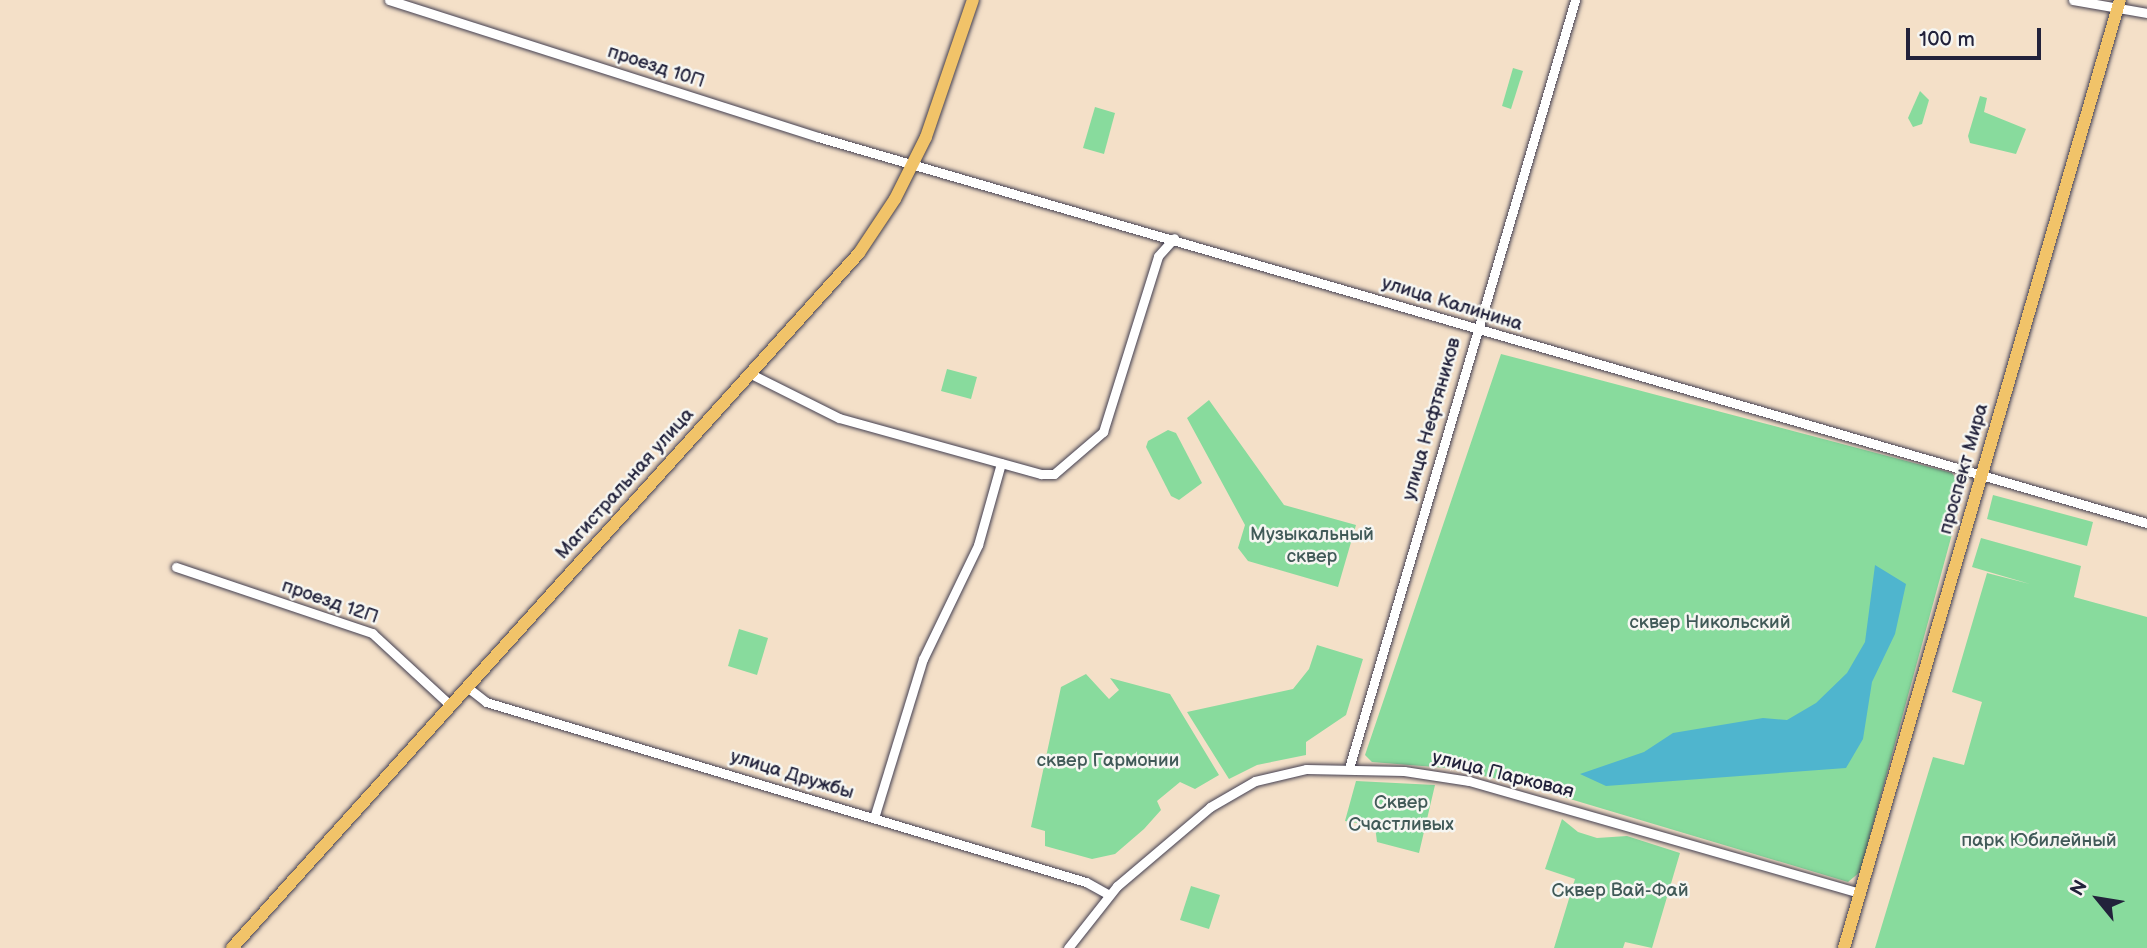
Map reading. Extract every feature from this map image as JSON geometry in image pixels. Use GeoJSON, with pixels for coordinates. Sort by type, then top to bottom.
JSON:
{"type":"FeatureCollection","features":[{"type":"Feature","properties":{"kind":"main road","name":"Магистральная улица"},"geometry":{"type":"LineString","coordinates":[[232,948],[859,253],[913,165],[946,86],[973,0]]}},
{"type":"Feature","properties":{"kind":"main road","name":"проспект Мира"},"geometry":{"type":"LineString","coordinates":[[1843,948],[2119,5]]}},
{"type":"Feature","properties":{"kind":"street","name":"проезд 10П"},"geometry":{"type":"LineString","coordinates":[[389,0],[913,165]]}},
{"type":"Feature","properties":{"kind":"street","name":"улица Нефтяников"},"geometry":{"type":"LineString","coordinates":[[1349,768],[1575,0]]}},
{"type":"Feature","properties":{"kind":"street"},"geometry":{"type":"LineString","coordinates":[[2073,0],[2119,5],[2147,13]]}},
{"type":"Feature","properties":{"kind":"street","name":"улица Калинина"},"geometry":{"type":"LineString","coordinates":[[913,165],[1174,238],[1477,330],[2147,523]]}},
{"type":"Feature","properties":{"kind":"street"},"geometry":{"type":"LineString","coordinates":[[751,374],[830,415],[1001,463],[1054,474],[1099,438],[1158,256],[1174,238]]}},
{"type":"Feature","properties":{"kind":"street"},"geometry":{"type":"LineString","coordinates":[[874,818],[923,659],[978,545],[1001,463]]}},
{"type":"Feature","properties":{"kind":"street","name":"проезд 12П"},"geometry":{"type":"LineString","coordinates":[[176,567],[372,633],[450,705]]}},
{"type":"Feature","properties":{"kind":"street","name":"улица Дружбы"},"geometry":{"type":"LineString","coordinates":[[467,687],[486,702],[1086,882],[1108,894]]}},
{"type":"Feature","properties":{"kind":"street","name":"улица Парковая"},"geometry":{"type":"LineString","coordinates":[[1068,948],[1108,894],[1192,821],[1243,786],[1294,770],[1349,768],[1432,774],[1486,785],[1860,893]]}},
{"type":"Feature","properties":{"kind":"green space"},"geometry":{"type":"Polygon","coordinates":[[[1513,68],[1523,71],[1511,109],[1502,106],[1513,68]]]}},
{"type":"Feature","properties":{"kind":"green space"},"geometry":{"type":"Polygon","coordinates":[[[1920,91],[1929,100],[1922,124],[1913,127],[1908,118],[1920,91]]]}},
{"type":"Feature","properties":{"kind":"green space"},"geometry":{"type":"Polygon","coordinates":[[[1980,96],[1987,98],[1984,112],[2026,129],[2016,154],[1970,143],[1968,136],[1980,96]]]}},
{"type":"Feature","properties":{"kind":"green space"},"geometry":{"type":"Polygon","coordinates":[[[1095,107],[1115,113],[1104,154],[1083,148],[1095,107]]]}},
{"type":"Feature","properties":{"kind":"green space","name":"сквер Никольский"},"geometry":{"type":"Polygon","coordinates":[[[1501,354],[1952,473],[1964,490],[1860,872],[1848,882],[1520,784],[1447,768],[1372,762],[1365,755],[1501,354]]]}},
{"type":"Feature","properties":{"kind":"green space"},"geometry":{"type":"Polygon","coordinates":[[[947,369],[977,377],[971,399],[941,391],[947,369]]]}},
{"type":"Feature","properties":{"kind":"green space","name":"Музыкальный сквер"},"geometry":{"type":"Polygon","coordinates":[[[1209,400],[1284,505],[1356,525],[1338,587],[1248,561],[1238,548],[1245,525],[1187,418],[1209,400]]]}},
{"type":"Feature","properties":{"kind":"green space"},"geometry":{"type":"Polygon","coordinates":[[[1168,430],[1176,433],[1202,483],[1179,500],[1171,496],[1146,447],[1148,441],[1168,430]]]}},
{"type":"Feature","properties":{"kind":"green space"},"geometry":{"type":"Polygon","coordinates":[[[1993,495],[2093,522],[2087,546],[1987,519],[1993,495]]]}},
{"type":"Feature","properties":{"kind":"green space","name":"парк Юбилейный"},"geometry":{"type":"Polygon","coordinates":[[[1981,538],[2081,566],[2074,597],[2147,617],[2147,948],[1875,948],[1933,757],[1964,765],[1982,702],[1952,692],[1987,573],[2030,584],[1972,567],[1981,538]]]}},
{"type":"Feature","properties":{"kind":"green space"},"geometry":{"type":"Polygon","coordinates":[[[739,629],[768,638],[757,675],[728,666],[739,629]]]}},
{"type":"Feature","properties":{"kind":"green space"},"geometry":{"type":"Polygon","coordinates":[[[1317,645],[1363,659],[1346,715],[1306,742],[1306,755],[1257,765],[1229,779],[1187,712],[1293,689],[1309,669],[1317,645]]]}},
{"type":"Feature","properties":{"kind":"green space","name":"сквер Гармонии"},"geometry":{"type":"Polygon","coordinates":[[[1086,674],[1109,699],[1119,690],[1110,678],[1170,694],[1219,775],[1195,789],[1180,782],[1157,801],[1161,810],[1144,829],[1115,854],[1092,859],[1045,846],[1045,831],[1031,827],[1061,687],[1086,674]]]}},
{"type":"Feature","properties":{"kind":"green space","name":"Сквер Счастливых"},"geometry":{"type":"Polygon","coordinates":[[[1356,781],[1435,785],[1419,853],[1377,842],[1375,826],[1345,821],[1356,781]]]}},
{"type":"Feature","properties":{"kind":"green space","name":"Сквер Вай-Фай"},"geometry":{"type":"Polygon","coordinates":[[[1562,819],[1578,832],[1597,838],[1627,836],[1680,853],[1652,948],[1625,942],[1623,948],[1554,948],[1575,879],[1545,869],[1562,819]]]}},
{"type":"Feature","properties":{"kind":"green space"},"geometry":{"type":"Polygon","coordinates":[[[1191,886],[1220,895],[1209,929],[1180,920],[1191,886]]]}},
{"type":"Feature","properties":{"kind":"water"},"geometry":{"type":"Polygon","coordinates":[[[1875,565],[1906,584],[1895,634],[1872,682],[1863,739],[1846,768],[1606,786],[1580,774],[1644,752],[1673,733],[1763,718],[1787,720],[1816,703],[1847,673],[1865,642],[1875,565]]]}}]}
